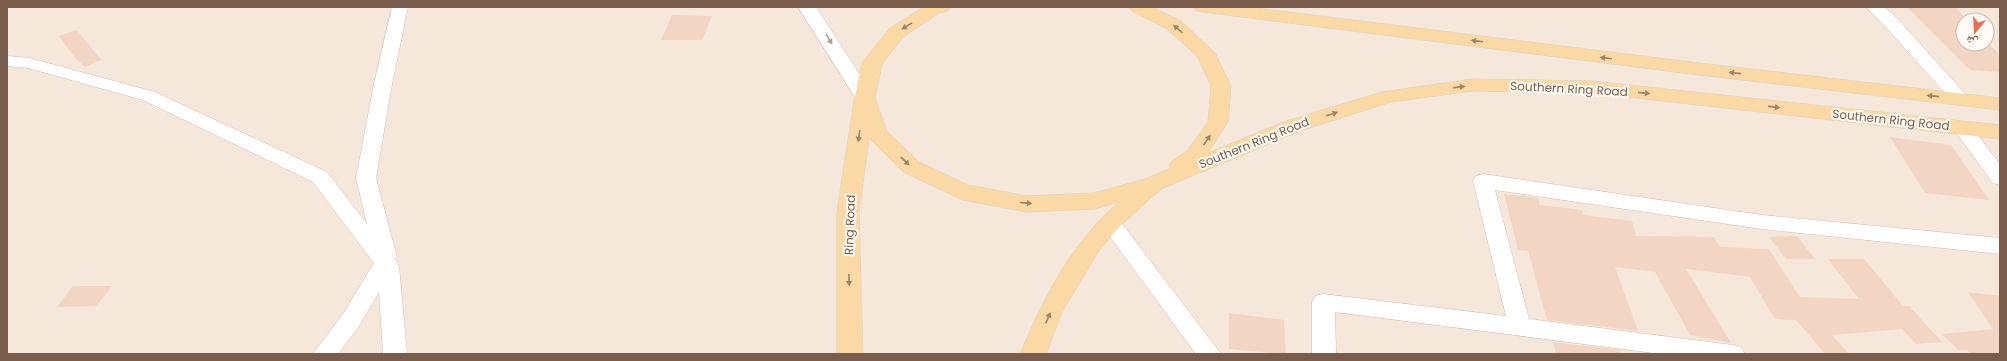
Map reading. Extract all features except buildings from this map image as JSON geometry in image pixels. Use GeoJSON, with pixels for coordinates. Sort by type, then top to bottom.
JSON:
{"type":"FeatureCollection","features":[{"type":"Feature","properties":{"kind":"main road","name":"Ring Road"},"geometry":{"type":"LineString","coordinates":[[850,354],[848,212],[865,98],[872,63],[896,33],[933,9],[940,7]]}},
{"type":"Feature","properties":{"kind":"main road"},"geometry":{"type":"LineString","coordinates":[[1032,354],[1050,312],[1070,276],[1110,222],[1152,184],[1195,156],[1218,122],[1221,86],[1205,53],[1174,25],[1138,7]]}},
{"type":"Feature","properties":{"kind":"main road"},"geometry":{"type":"LineString","coordinates":[[1203,7],[1691,68],[2000,104]]}},
{"type":"Feature","properties":{"kind":"main road","name":"Southern Ring Road"},"geometry":{"type":"LineString","coordinates":[[1152,184],[1293,126],[1389,96],[1472,85],[1592,88],[2000,132]]}},
{"type":"Feature","properties":{"kind":"main road"},"geometry":{"type":"LineString","coordinates":[[865,98],[877,134],[911,167],[963,192],[1027,204],[1079,202],[1094,201],[1152,184]]}},
{"type":"Feature","properties":{"kind":"street"},"geometry":{"type":"LineString","coordinates":[[395,354],[387,264],[366,178],[383,84],[400,7]]}},
{"type":"Feature","properties":{"kind":"street"},"geometry":{"type":"LineString","coordinates":[[807,7],[822,28],[865,98]]}},
{"type":"Feature","properties":{"kind":"street"},"geometry":{"type":"LineString","coordinates":[[1874,7],[1890,21],[1960,99]]}},
{"type":"Feature","properties":{"kind":"street"},"geometry":{"type":"LineString","coordinates":[[7,61],[29,63],[149,96],[320,178],[387,264]]}},
{"type":"Feature","properties":{"kind":"street"},"geometry":{"type":"LineString","coordinates":[[1962,128],[2000,178]]}},
{"type":"Feature","properties":{"kind":"street"},"geometry":{"type":"LineString","coordinates":[[1520,328],[1483,181],[1762,222],[2000,246]]}},
{"type":"Feature","properties":{"kind":"street"},"geometry":{"type":"LineString","coordinates":[[1110,222],[1209,354]]}},
{"type":"Feature","properties":{"kind":"street"},"geometry":{"type":"LineString","coordinates":[[325,354],[351,320],[387,264]]}},
{"type":"Feature","properties":{"kind":"street"},"geometry":{"type":"LineString","coordinates":[[1324,354],[1322,302],[1733,354]]}},
{"type":"Feature","properties":{"kind":"shaded area"},"geometry":{"type":"Polygon","coordinates":[[[7,7],[2000,7],[2000,354],[7,354],[7,7]]]}}]}
